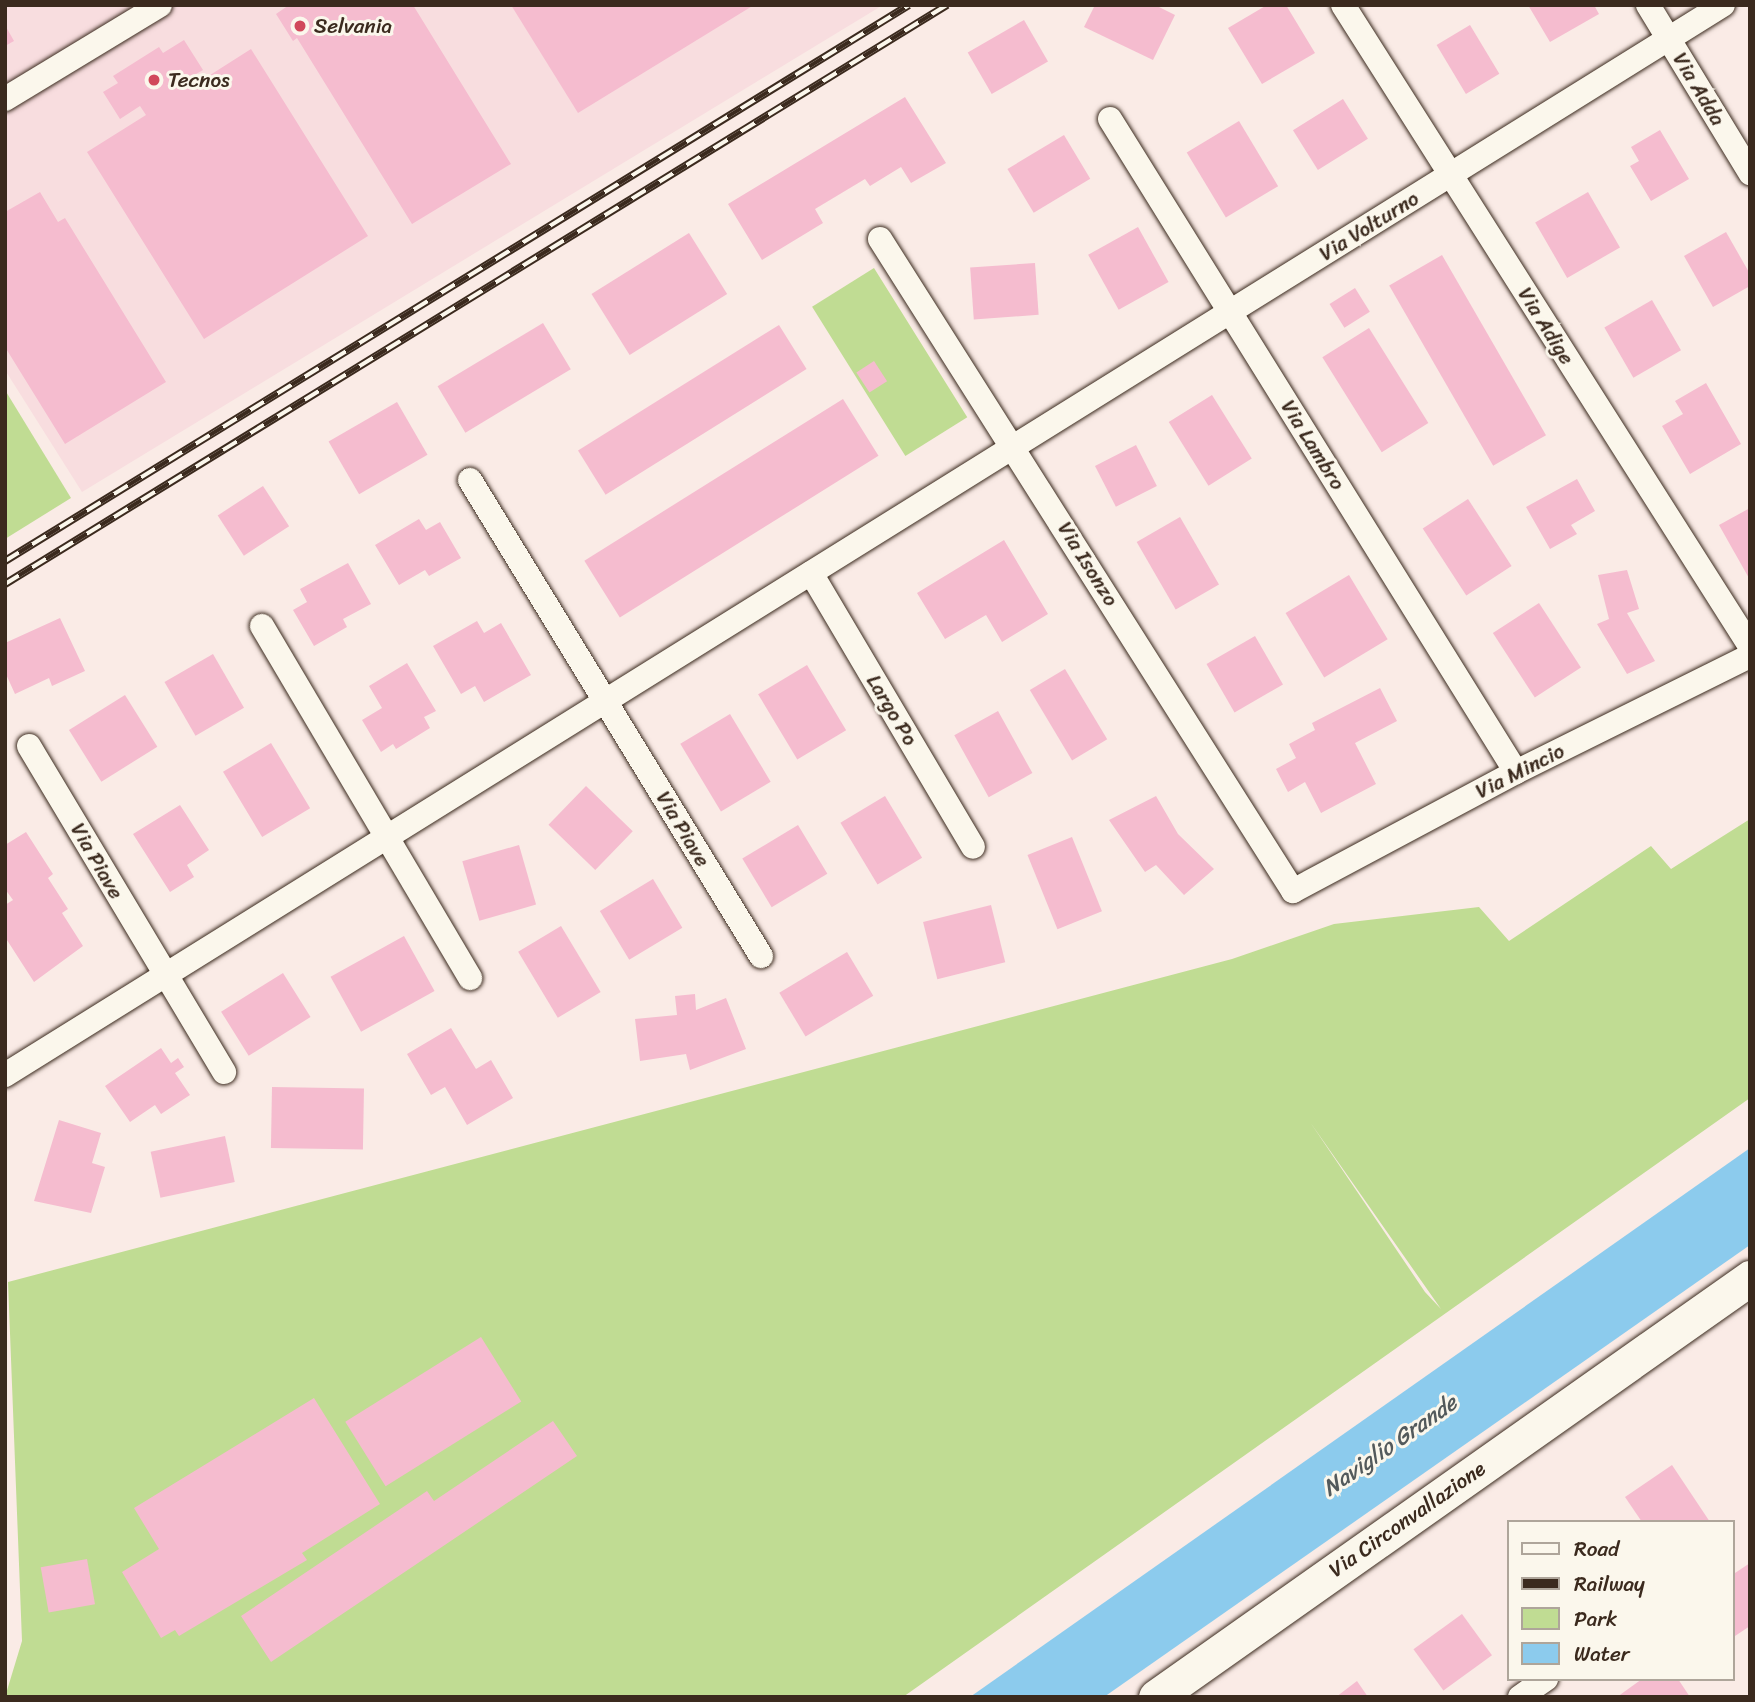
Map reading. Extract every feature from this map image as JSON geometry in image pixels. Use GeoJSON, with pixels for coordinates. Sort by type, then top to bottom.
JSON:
{"type":"FeatureCollection","features":[{"type":"Feature","properties":{"kind":"main road","name":"Via Circonvallazione"},"geometry":{"type":"LineString","coordinates":[[1156,1697],[1750,1278]]}},
{"type":"Feature","properties":{"kind":"street"},"geometry":{"type":"LineString","coordinates":[[5,99],[160,5]]}},
{"type":"Feature","properties":{"kind":"street","name":"Via Adige"},"geometry":{"type":"LineString","coordinates":[[1343,5],[1750,646]]}},
{"type":"Feature","properties":{"kind":"street","name":"Via Adda"},"geometry":{"type":"LineString","coordinates":[[1648,5],[1750,173]]}},
{"type":"Feature","properties":{"kind":"street","name":"Via Volturno"},"geometry":{"type":"LineString","coordinates":[[1015,447],[1723,5]]}},
{"type":"Feature","properties":{"kind":"street","name":"Via Lambro"},"geometry":{"type":"LineString","coordinates":[[1110,119],[1516,772]]}},
{"type":"Feature","properties":{"kind":"street","name":"Via Isonzo"},"geometry":{"type":"LineString","coordinates":[[880,239],[1015,447],[1293,891]]}},
{"type":"Feature","properties":{"kind":"street"},"geometry":{"type":"LineString","coordinates":[[5,1075],[1015,447]]}},
{"type":"Feature","properties":{"kind":"street","name":"Via Piave"},"geometry":{"type":"LineString","coordinates":[[470,480],[761,956]]}},
{"type":"Feature","properties":{"kind":"street","name":"Largo Po"},"geometry":{"type":"LineString","coordinates":[[811,573],[973,847]]}},
{"type":"Feature","properties":{"kind":"street"},"geometry":{"type":"LineString","coordinates":[[262,626],[470,978]]}},
{"type":"Feature","properties":{"kind":"street","name":"Via Mincio"},"geometry":{"type":"LineString","coordinates":[[1293,891],[1516,772],[1750,656]]}},
{"type":"Feature","properties":{"kind":"street","name":"Via Piave"},"geometry":{"type":"LineString","coordinates":[[29,746],[224,1072]]}},
{"type":"Feature","properties":{"kind":"shaded area"},"geometry":{"type":"Polygon","coordinates":[[[5,5],[883,5],[82,492],[5,370],[5,5]]]}},
{"type":"Feature","properties":{"kind":"green space"},"geometry":{"type":"Polygon","coordinates":[[[874,268],[967,417],[905,456],[812,307],[874,268]]]}},
{"type":"Feature","properties":{"kind":"green space"},"geometry":{"type":"Polygon","coordinates":[[[5,390],[71,498],[5,539],[5,390]]]}},
{"type":"Feature","properties":{"kind":"green space"},"geometry":{"type":"Polygon","coordinates":[[[1750,819],[1750,1098],[903,1697],[5,1697],[22,1641],[8,1282],[1232,959],[1334,924],[1479,907],[1509,941],[1651,846],[1671,869],[1750,819]],[[1310,1122],[1425,1292],[1441,1309],[1310,1122]]]}},
{"type":"Feature","properties":{"kind":"water","name":"Naviglio Grande"},"geometry":{"type":"Polygon","coordinates":[[[1750,1148],[1750,1245],[1104,1697],[970,1697],[1750,1148]]]}},
{"type":"Feature","properties":{"kind":"building"},"geometry":{"type":"Polygon","coordinates":[[[289,5],[413,5],[511,164],[412,224],[297,38],[293,41],[276,14],[289,5]]]}},
{"type":"Feature","properties":{"kind":"building"},"geometry":{"type":"Polygon","coordinates":[[[511,5],[754,5],[578,113],[511,5]]]}},
{"type":"Feature","properties":{"kind":"building"},"geometry":{"type":"Polygon","coordinates":[[[1095,5],[1155,5],[1175,15],[1153,60],[1084,27],[1095,5]]]}},
{"type":"Feature","properties":{"kind":"building"},"geometry":{"type":"Polygon","coordinates":[[[1267,5],[1286,5],[1315,53],[1262,84],[1228,28],[1267,5]]]}},
{"type":"Feature","properties":{"kind":"building"},"geometry":{"type":"Polygon","coordinates":[[[1528,5],[1594,5],[1599,14],[1550,42],[1528,5]]]}},
{"type":"Feature","properties":{"kind":"building"},"geometry":{"type":"Polygon","coordinates":[[[1024,20],[1048,62],[992,94],[968,52],[1024,20]]]}},
{"type":"Feature","properties":{"kind":"building"},"geometry":{"type":"Polygon","coordinates":[[[5,25],[14,41],[5,46],[5,25]]]}},
{"type":"Feature","properties":{"kind":"building"},"geometry":{"type":"Polygon","coordinates":[[[1470,25],[1499,74],[1466,94],[1437,45],[1470,25]]]}},
{"type":"Feature","properties":{"kind":"building"},"geometry":{"type":"Polygon","coordinates":[[[184,40],[203,70],[191,77],[196,84],[251,49],[368,236],[204,339],[87,152],[146,115],[140,106],[120,119],[103,92],[118,83],[113,76],[159,47],[163,53],[184,40]]]}},
{"type":"Feature","properties":{"kind":"building"},"geometry":{"type":"Polygon","coordinates":[[[905,97],[946,163],[911,183],[901,167],[870,186],[865,179],[815,209],[823,223],[762,260],[728,204],[905,97]]]}},
{"type":"Feature","properties":{"kind":"building"},"geometry":{"type":"Polygon","coordinates":[[[1343,99],[1368,139],[1318,170],[1293,130],[1343,99]]]}},
{"type":"Feature","properties":{"kind":"building"},"geometry":{"type":"Polygon","coordinates":[[[1239,121],[1278,186],[1226,218],[1187,152],[1239,121]]]}},
{"type":"Feature","properties":{"kind":"building"},"geometry":{"type":"Polygon","coordinates":[[[1660,130],[1689,179],[1651,201],[1630,166],[1639,161],[1631,147],[1660,130]]]}},
{"type":"Feature","properties":{"kind":"building"},"geometry":{"type":"Polygon","coordinates":[[[1064,135],[1090,179],[1034,213],[1007,169],[1064,135]]]}},
{"type":"Feature","properties":{"kind":"building"},"geometry":{"type":"Polygon","coordinates":[[[40,192],[58,222],[65,218],[166,382],[65,444],[5,347],[5,212],[40,192]]]}},
{"type":"Feature","properties":{"kind":"building"},"geometry":{"type":"Polygon","coordinates":[[[1588,192],[1620,247],[1567,278],[1535,222],[1588,192]]]}},
{"type":"Feature","properties":{"kind":"building"},"geometry":{"type":"Polygon","coordinates":[[[1138,227],[1169,282],[1119,310],[1088,255],[1138,227]]]}},
{"type":"Feature","properties":{"kind":"building"},"geometry":{"type":"Polygon","coordinates":[[[1726,232],[1750,274],[1750,286],[1713,307],[1684,256],[1726,232]]]}},
{"type":"Feature","properties":{"kind":"building"},"geometry":{"type":"Polygon","coordinates":[[[689,233],[727,294],[630,355],[591,294],[689,233]]]}},
{"type":"Feature","properties":{"kind":"building"},"geometry":{"type":"Polygon","coordinates":[[[1442,255],[1546,435],[1493,466],[1389,286],[1442,255]]]}},
{"type":"Feature","properties":{"kind":"building"},"geometry":{"type":"Polygon","coordinates":[[[1035,263],[1039,315],[974,319],[970,268],[1035,263]]]}},
{"type":"Feature","properties":{"kind":"building"},"geometry":{"type":"Polygon","coordinates":[[[1355,288],[1370,312],[1344,328],[1330,304],[1355,288]]]}},
{"type":"Feature","properties":{"kind":"building"},"geometry":{"type":"Polygon","coordinates":[[[1652,300],[1681,350],[1633,378],[1604,328],[1652,300]]]}},
{"type":"Feature","properties":{"kind":"building"},"geometry":{"type":"Polygon","coordinates":[[[543,323],[571,369],[465,433],[438,386],[543,323]]]}},
{"type":"Feature","properties":{"kind":"building"},"geometry":{"type":"Polygon","coordinates":[[[779,325],[807,369],[606,495],[578,451],[779,325]]]}},
{"type":"Feature","properties":{"kind":"building"},"geometry":{"type":"Polygon","coordinates":[[[1369,328],[1428,423],[1382,452],[1322,357],[1369,328]]]}},
{"type":"Feature","properties":{"kind":"building"},"geometry":{"type":"Polygon","coordinates":[[[874,361],[887,381],[869,393],[856,372],[874,361]]]}},
{"type":"Feature","properties":{"kind":"building"},"geometry":{"type":"Polygon","coordinates":[[[1706,383],[1741,444],[1690,474],[1662,426],[1683,414],[1675,401],[1706,383]]]}},
{"type":"Feature","properties":{"kind":"building"},"geometry":{"type":"Polygon","coordinates":[[[1212,395],[1252,459],[1208,486],[1169,422],[1212,395]]]}},
{"type":"Feature","properties":{"kind":"building"},"geometry":{"type":"Polygon","coordinates":[[[843,399],[879,456],[620,617],[584,561],[843,399]]]}},
{"type":"Feature","properties":{"kind":"building"},"geometry":{"type":"Polygon","coordinates":[[[397,402],[428,455],[359,494],[329,442],[397,402]]]}},
{"type":"Feature","properties":{"kind":"building"},"geometry":{"type":"Polygon","coordinates":[[[1136,445],[1157,486],[1116,507],[1095,466],[1136,445]]]}},
{"type":"Feature","properties":{"kind":"building"},"geometry":{"type":"Polygon","coordinates":[[[1577,479],[1595,511],[1571,525],[1577,534],[1550,549],[1526,507],[1577,479]]]}},
{"type":"Feature","properties":{"kind":"building"},"geometry":{"type":"Polygon","coordinates":[[[263,486],[289,526],[244,556],[218,515],[263,486]]]}},
{"type":"Feature","properties":{"kind":"building"},"geometry":{"type":"Polygon","coordinates":[[[1468,499],[1512,566],[1466,596],[1423,528],[1468,499]]]}},
{"type":"Feature","properties":{"kind":"building"},"geometry":{"type":"Polygon","coordinates":[[[1750,508],[1750,580],[1719,525],[1750,508]]]}},
{"type":"Feature","properties":{"kind":"building"},"geometry":{"type":"Polygon","coordinates":[[[1180,517],[1219,585],[1176,610],[1137,542],[1180,517]]]}},
{"type":"Feature","properties":{"kind":"building"},"geometry":{"type":"Polygon","coordinates":[[[419,519],[426,530],[440,522],[461,558],[429,576],[425,570],[399,585],[375,545],[419,519]]]}},
{"type":"Feature","properties":{"kind":"building"},"geometry":{"type":"Polygon","coordinates":[[[1004,540],[1048,614],[1002,642],[986,615],[945,639],[917,593],[1004,540]]]}},
{"type":"Feature","properties":{"kind":"building"},"geometry":{"type":"Polygon","coordinates":[[[348,563],[371,604],[343,619],[347,627],[314,646],[293,610],[307,602],[300,589],[348,563]]]}},
{"type":"Feature","properties":{"kind":"building"},"geometry":{"type":"Polygon","coordinates":[[[1627,570],[1639,609],[1627,613],[1655,661],[1627,674],[1597,624],[1609,619],[1598,575],[1627,570]]]}},
{"type":"Feature","properties":{"kind":"building"},"geometry":{"type":"Polygon","coordinates":[[[1349,575],[1388,639],[1324,677],[1286,613],[1349,575]]]}},
{"type":"Feature","properties":{"kind":"building"},"geometry":{"type":"Polygon","coordinates":[[[1539,603],[1581,668],[1535,698],[1493,633],[1539,603]]]}},
{"type":"Feature","properties":{"kind":"building"},"geometry":{"type":"Polygon","coordinates":[[[60,618],[85,671],[52,686],[49,678],[15,694],[5,672],[5,643],[60,618]]]}},
{"type":"Feature","properties":{"kind":"building"},"geometry":{"type":"Polygon","coordinates":[[[477,621],[484,633],[501,623],[531,675],[484,702],[475,686],[461,694],[433,646],[477,621]]]}},
{"type":"Feature","properties":{"kind":"building"},"geometry":{"type":"Polygon","coordinates":[[[1255,636],[1283,684],[1235,712],[1207,664],[1255,636]]]}},
{"type":"Feature","properties":{"kind":"building"},"geometry":{"type":"Polygon","coordinates":[[[213,654],[244,708],[196,736],[165,682],[213,654]]]}},
{"type":"Feature","properties":{"kind":"building"},"geometry":{"type":"Polygon","coordinates":[[[407,663],[436,711],[424,717],[430,728],[396,749],[393,744],[381,752],[362,720],[382,708],[369,686],[407,663]]]}},
{"type":"Feature","properties":{"kind":"building"},"geometry":{"type":"Polygon","coordinates":[[[807,665],[846,730],[797,760],[758,694],[807,665]]]}},
{"type":"Feature","properties":{"kind":"building"},"geometry":{"type":"Polygon","coordinates":[[[1065,669],[1107,739],[1072,760],[1030,690],[1065,669]]]}},
{"type":"Feature","properties":{"kind":"building"},"geometry":{"type":"Polygon","coordinates":[[[1380,688],[1397,721],[1355,743],[1376,784],[1321,813],[1305,782],[1288,792],[1276,769],[1296,758],[1289,744],[1315,730],[1312,723],[1380,688]]]}},
{"type":"Feature","properties":{"kind":"building"},"geometry":{"type":"Polygon","coordinates":[[[125,695],[157,747],[101,782],[69,730],[125,695]]]}},
{"type":"Feature","properties":{"kind":"building"},"geometry":{"type":"Polygon","coordinates":[[[998,711],[1032,773],[989,797],[954,735],[998,711]]]}},
{"type":"Feature","properties":{"kind":"building"},"geometry":{"type":"Polygon","coordinates":[[[730,714],[771,782],[721,812],[680,744],[730,714]]]}},
{"type":"Feature","properties":{"kind":"building"},"geometry":{"type":"Polygon","coordinates":[[[271,743],[310,808],[262,837],[223,772],[271,743]]]}},
{"type":"Feature","properties":{"kind":"building"},"geometry":{"type":"Polygon","coordinates":[[[586,786],[633,831],[595,870],[548,825],[586,786]]]}},
{"type":"Feature","properties":{"kind":"building"},"geometry":{"type":"Polygon","coordinates":[[[885,796],[922,858],[878,884],[840,823],[885,796]]]}},
{"type":"Feature","properties":{"kind":"building"},"geometry":{"type":"Polygon","coordinates":[[[1156,796],[1178,834],[1214,869],[1184,895],[1156,865],[1145,872],[1109,820],[1156,796]]]}},
{"type":"Feature","properties":{"kind":"building"},"geometry":{"type":"Polygon","coordinates":[[[180,805],[209,850],[187,865],[194,877],[170,892],[133,834],[180,805]]]}},
{"type":"Feature","properties":{"kind":"building"},"geometry":{"type":"Polygon","coordinates":[[[798,825],[827,874],[772,907],[742,858],[798,825]]]}},
{"type":"Feature","properties":{"kind":"building"},"geometry":{"type":"Polygon","coordinates":[[[26,832],[53,874],[48,878],[68,909],[62,913],[83,946],[34,982],[5,937],[5,905],[13,900],[5,889],[5,845],[26,832]]]}},
{"type":"Feature","properties":{"kind":"building"},"geometry":{"type":"Polygon","coordinates":[[[1072,837],[1102,911],[1057,929],[1027,855],[1072,837]]]}},
{"type":"Feature","properties":{"kind":"building"},"geometry":{"type":"Polygon","coordinates":[[[519,845],[536,905],[479,921],[462,861],[519,845]]]}},
{"type":"Feature","properties":{"kind":"building"},"geometry":{"type":"Polygon","coordinates":[[[653,879],[682,928],[629,960],[600,911],[653,879]]]}},
{"type":"Feature","properties":{"kind":"building"},"geometry":{"type":"Polygon","coordinates":[[[991,905],[1005,962],[937,979],[923,922],[991,905]]]}},
{"type":"Feature","properties":{"kind":"building"},"geometry":{"type":"Polygon","coordinates":[[[561,926],[601,992],[558,1018],[518,952],[561,926]]]}},
{"type":"Feature","properties":{"kind":"building"},"geometry":{"type":"Polygon","coordinates":[[[404,936],[435,991],[361,1032],[331,977],[404,936]]]}},
{"type":"Feature","properties":{"kind":"building"},"geometry":{"type":"Polygon","coordinates":[[[847,952],[873,996],[806,1036],[779,993],[847,952]]]}},
{"type":"Feature","properties":{"kind":"building"},"geometry":{"type":"Polygon","coordinates":[[[283,973],[311,1017],[249,1056],[221,1012],[283,973]]]}},
{"type":"Feature","properties":{"kind":"building"},"geometry":{"type":"Polygon","coordinates":[[[695,994],[696,1010],[726,998],[746,1049],[690,1070],[686,1054],[640,1061],[635,1019],[677,1015],[675,996],[695,994]]]}},
{"type":"Feature","properties":{"kind":"building"},"geometry":{"type":"Polygon","coordinates":[[[451,1028],[476,1069],[491,1060],[513,1098],[467,1125],[445,1087],[431,1095],[407,1054],[451,1028]]]}},
{"type":"Feature","properties":{"kind":"building"},"geometry":{"type":"Polygon","coordinates":[[[161,1048],[171,1063],[178,1058],[184,1067],[175,1073],[190,1095],[161,1114],[155,1105],[130,1122],[105,1086],[161,1048]]]}},
{"type":"Feature","properties":{"kind":"building"},"geometry":{"type":"Polygon","coordinates":[[[272,1087],[364,1089],[363,1150],[271,1148],[272,1087]]]}},
{"type":"Feature","properties":{"kind":"building"},"geometry":{"type":"Polygon","coordinates":[[[59,1120],[101,1133],[92,1163],[105,1167],[91,1213],[34,1201],[59,1120]]]}},
{"type":"Feature","properties":{"kind":"building"},"geometry":{"type":"Polygon","coordinates":[[[225,1136],[235,1182],[160,1198],[151,1152],[225,1136]]]}},
{"type":"Feature","properties":{"kind":"building"},"geometry":{"type":"Polygon","coordinates":[[[481,1337],[521,1401],[386,1486],[345,1422],[481,1337]]]}},
{"type":"Feature","properties":{"kind":"building"},"geometry":{"type":"Polygon","coordinates":[[[314,1398],[380,1504],[302,1553],[307,1560],[179,1636],[175,1630],[161,1638],[122,1572],[159,1549],[134,1508],[314,1398]]]}},
{"type":"Feature","properties":{"kind":"building"},"geometry":{"type":"Polygon","coordinates":[[[553,1421],[577,1456],[271,1662],[241,1616],[427,1491],[434,1501],[553,1421]]]}},
{"type":"Feature","properties":{"kind":"building"},"geometry":{"type":"Polygon","coordinates":[[[1672,1465],[1709,1520],[1641,1520],[1625,1497],[1672,1465]]]}},
{"type":"Feature","properties":{"kind":"building"},"geometry":{"type":"Polygon","coordinates":[[[87,1559],[95,1604],[49,1612],[41,1567],[87,1559]]]}},
{"type":"Feature","properties":{"kind":"building"},"geometry":{"type":"Polygon","coordinates":[[[1750,1563],[1750,1626],[1734,1637],[1734,1574],[1750,1563]]]}},
{"type":"Feature","properties":{"kind":"building"},"geometry":{"type":"Polygon","coordinates":[[[1462,1614],[1492,1655],[1443,1691],[1413,1649],[1462,1614]]]}},
{"type":"Feature","properties":{"kind":"building"},"geometry":{"type":"Polygon","coordinates":[[[1357,1681],[1368,1697],[1336,1697],[1357,1681]]]}},
{"type":"Feature","properties":{"kind":"building"},"geometry":{"type":"Polygon","coordinates":[[[1639,1681],[1679,1681],[1690,1697],[1617,1697],[1639,1681]]]}},
{"type":"Feature","properties":{"kind":"railway"},"geometry":{"type":"LineString","coordinates":[[5,561],[909,5]]}},
{"type":"Feature","properties":{"kind":"railway"},"geometry":{"type":"LineString","coordinates":[[5,584],[947,5]]}},
{"type":"Feature","properties":{"kind":"place","name":"Selvania"},"geometry":{"type":"Point","coordinates":[300,26]}},
{"type":"Feature","properties":{"kind":"place","name":"Tecnos"},"geometry":{"type":"Point","coordinates":[154,80]}}]}
